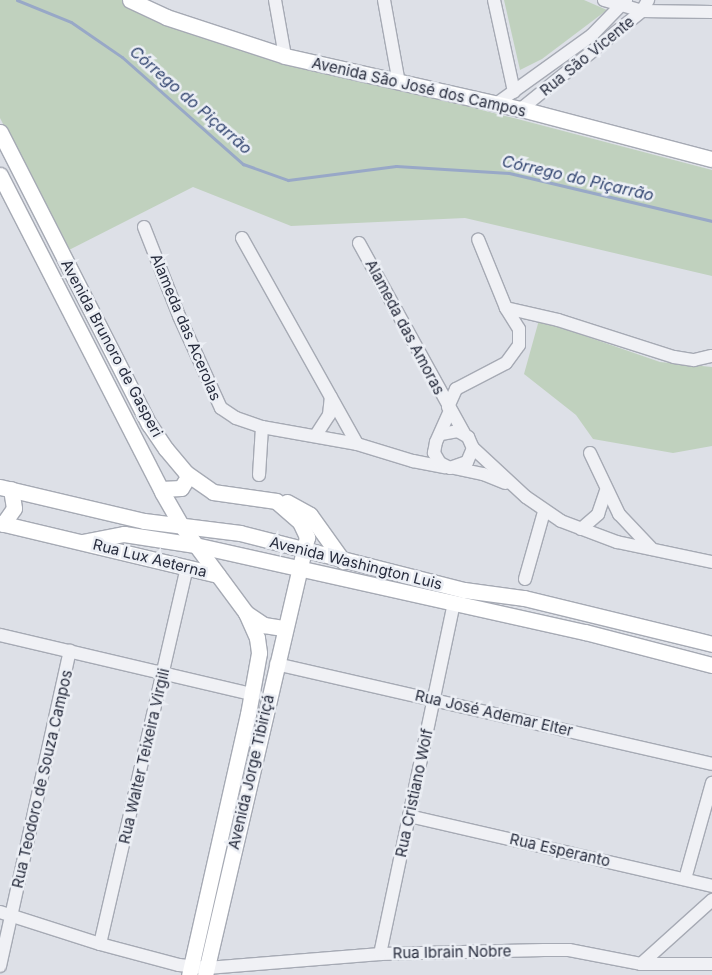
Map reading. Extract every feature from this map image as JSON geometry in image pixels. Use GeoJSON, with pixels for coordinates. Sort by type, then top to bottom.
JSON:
{"type":"FeatureCollection","features":[{"type":"Feature","properties":{"kind":"main road","name":"Avenida São José dos Campos"},"geometry":{"type":"LineString","coordinates":[[130,0],[209,32],[285,56],[522,109],[712,159]]}},
{"type":"Feature","properties":{"kind":"main road","name":"Avenida Brunoro de Gasperi"},"geometry":{"type":"LineString","coordinates":[[0,132],[149,424],[186,473],[213,492],[289,502],[310,515],[343,560]]}},
{"type":"Feature","properties":{"kind":"main road","name":"Avenida Brunoro de Gasperi"},"geometry":{"type":"LineString","coordinates":[[0,176],[123,420],[181,525],[246,613]]}},
{"type":"Feature","properties":{"kind":"main road"},"geometry":{"type":"LineString","coordinates":[[144,522],[160,506],[162,490],[181,488],[186,482],[186,473]]}},
{"type":"Feature","properties":{"kind":"main road"},"geometry":{"type":"LineString","coordinates":[[1,523],[14,508],[6,488]]}},
{"type":"Feature","properties":{"kind":"main road","name":"Avenida Washington Luis"},"geometry":{"type":"LineString","coordinates":[[6,488],[144,522],[181,525],[306,548],[343,560],[464,590],[524,598],[712,644]]}},
{"type":"Feature","properties":{"kind":"main road"},"geometry":{"type":"LineString","coordinates":[[276,501],[300,522],[307,537],[300,570]]}},
{"type":"Feature","properties":{"kind":"main road","name":"Avenida Washington Luis"},"geometry":{"type":"LineString","coordinates":[[1,523],[82,542],[124,534],[195,545],[454,603],[712,665]]}},
{"type":"Feature","properties":{"kind":"main road"},"geometry":{"type":"LineString","coordinates":[[216,550],[216,541],[222,537],[284,544]]}},
{"type":"Feature","properties":{"kind":"main road","name":"Rua Lux Aeterna"},"geometry":{"type":"LineString","coordinates":[[82,542],[218,575]]}},
{"type":"Feature","properties":{"kind":"main road","name":"Avenida Jorge Tibiriçá"},"geometry":{"type":"LineString","coordinates":[[206,972],[283,628],[300,570]]}},
{"type":"Feature","properties":{"kind":"main road"},"geometry":{"type":"LineString","coordinates":[[246,613],[264,625],[283,628]]}},
{"type":"Feature","properties":{"kind":"main road","name":"Avenida Jorge Tibiriçá"},"geometry":{"type":"LineString","coordinates":[[190,971],[259,653],[257,638],[246,613]]}},
{"type":"Feature","properties":{"kind":"street"},"geometry":{"type":"LineString","coordinates":[[275,0],[285,56]]}},
{"type":"Feature","properties":{"kind":"street"},"geometry":{"type":"LineString","coordinates":[[384,0],[399,83]]}},
{"type":"Feature","properties":{"kind":"street"},"geometry":{"type":"LineString","coordinates":[[494,0],[514,92]]}},
{"type":"Feature","properties":{"kind":"street"},"geometry":{"type":"LineString","coordinates":[[604,0],[624,4],[712,12]]}},
{"type":"Feature","properties":{"kind":"street","name":"Rua São Vicente"},"geometry":{"type":"LineString","coordinates":[[496,104],[592,35],[624,4]]}},
{"type":"Feature","properties":{"kind":"street","name":"Rua São Vicente"},"geometry":{"type":"LineString","coordinates":[[522,109],[645,5]]}},
{"type":"Feature","properties":{"kind":"street","name":"Alameda das Acerolas"},"geometry":{"type":"LineString","coordinates":[[144,227],[214,397],[230,414],[262,427],[316,435],[357,444],[413,461],[483,474],[514,486]]}},
{"type":"Feature","properties":{"kind":"street"},"geometry":{"type":"LineString","coordinates":[[242,238],[357,444]]}},
{"type":"Feature","properties":{"kind":"street"},"geometry":{"type":"LineString","coordinates":[[435,386],[456,389],[506,363],[519,345],[519,329],[506,308],[478,239]]}},
{"type":"Feature","properties":{"kind":"street","name":"Alameda das Amoras"},"geometry":{"type":"LineString","coordinates":[[359,243],[435,386],[464,433]]}},
{"type":"Feature","properties":{"kind":"street"},"geometry":{"type":"LineString","coordinates":[[506,308],[558,320],[674,357],[694,360],[712,356]]}},
{"type":"Feature","properties":{"kind":"street"},"geometry":{"type":"LineString","coordinates":[[449,409],[456,389]]}},
{"type":"Feature","properties":{"kind":"street"},"geometry":{"type":"LineString","coordinates":[[316,435],[329,415],[332,397]]}},
{"type":"Feature","properties":{"kind":"street","name":"Alameda das Amoras"},"geometry":{"type":"LineString","coordinates":[[441,434],[449,409]]}},
{"type":"Feature","properties":{"kind":"street"},"geometry":{"type":"LineString","coordinates":[[259,475],[262,427]]}},
{"type":"Feature","properties":{"kind":"street"},"geometry":{"type":"LineString","coordinates":[[413,461],[434,447],[441,434],[452,430],[464,433],[472,448],[544,512],[581,529],[617,542],[712,562]]}},
{"type":"Feature","properties":{"kind":"street"},"geometry":{"type":"LineString","coordinates":[[434,447],[436,458],[450,468],[468,462],[472,448]]}},
{"type":"Feature","properties":{"kind":"street"},"geometry":{"type":"LineString","coordinates":[[590,453],[606,491],[630,528],[652,548]]}},
{"type":"Feature","properties":{"kind":"street"},"geometry":{"type":"LineString","coordinates":[[581,529],[598,514],[606,491]]}},
{"type":"Feature","properties":{"kind":"street"},"geometry":{"type":"LineString","coordinates":[[525,579],[544,512]]}},
{"type":"Feature","properties":{"kind":"street","name":"Rua Walter Teixeira Virgili"},"geometry":{"type":"LineString","coordinates":[[100,944],[187,567]]}},
{"type":"Feature","properties":{"kind":"street","name":"Rua Cristiano Wolf"},"geometry":{"type":"LineString","coordinates":[[380,954],[454,603]]}},
{"type":"Feature","properties":{"kind":"street"},"geometry":{"type":"LineString","coordinates":[[0,635],[251,694]]}},
{"type":"Feature","properties":{"kind":"street","name":"Rua Teodoro de Souza Campos"},"geometry":{"type":"LineString","coordinates":[[0,966],[6,914],[70,651]]}},
{"type":"Feature","properties":{"kind":"street","name":"Rua José Ademar Elter"},"geometry":{"type":"LineString","coordinates":[[276,664],[712,764]]}},
{"type":"Feature","properties":{"kind":"street"},"geometry":{"type":"LineString","coordinates":[[685,879],[712,783]]}},
{"type":"Feature","properties":{"kind":"street","name":"Rua Esperanto"},"geometry":{"type":"LineString","coordinates":[[408,816],[712,886]]}},
{"type":"Feature","properties":{"kind":"street"},"geometry":{"type":"LineString","coordinates":[[641,964],[712,900]]}},
{"type":"Feature","properties":{"kind":"street","name":"Rua Ibrain Nobre"},"geometry":{"type":"LineString","coordinates":[[6,914],[190,971],[206,972],[380,954],[569,950],[672,970],[712,964]]}},
{"type":"Feature","properties":{"kind":"green space"},"geometry":{"type":"Polygon","coordinates":[[[0,0],[123,0],[284,58],[712,170],[712,276],[465,218],[291,226],[193,187],[67,251],[0,118],[0,0]]]}},
{"type":"Feature","properties":{"kind":"green space"},"geometry":{"type":"Polygon","coordinates":[[[504,0],[584,0],[607,10],[542,59],[520,70],[504,0]]]}},
{"type":"Feature","properties":{"kind":"green space"},"geometry":{"type":"Polygon","coordinates":[[[539,320],[660,362],[712,367],[712,446],[673,453],[593,439],[576,415],[524,374],[539,320]]]}},
{"type":"Feature","properties":{"kind":"waterway","name":"Córrego do Piçarrão"},"geometry":{"type":"LineString","coordinates":[[17,0],[71,22],[122,57],[243,164],[288,180],[396,166],[509,173],[712,221]]}}]}
